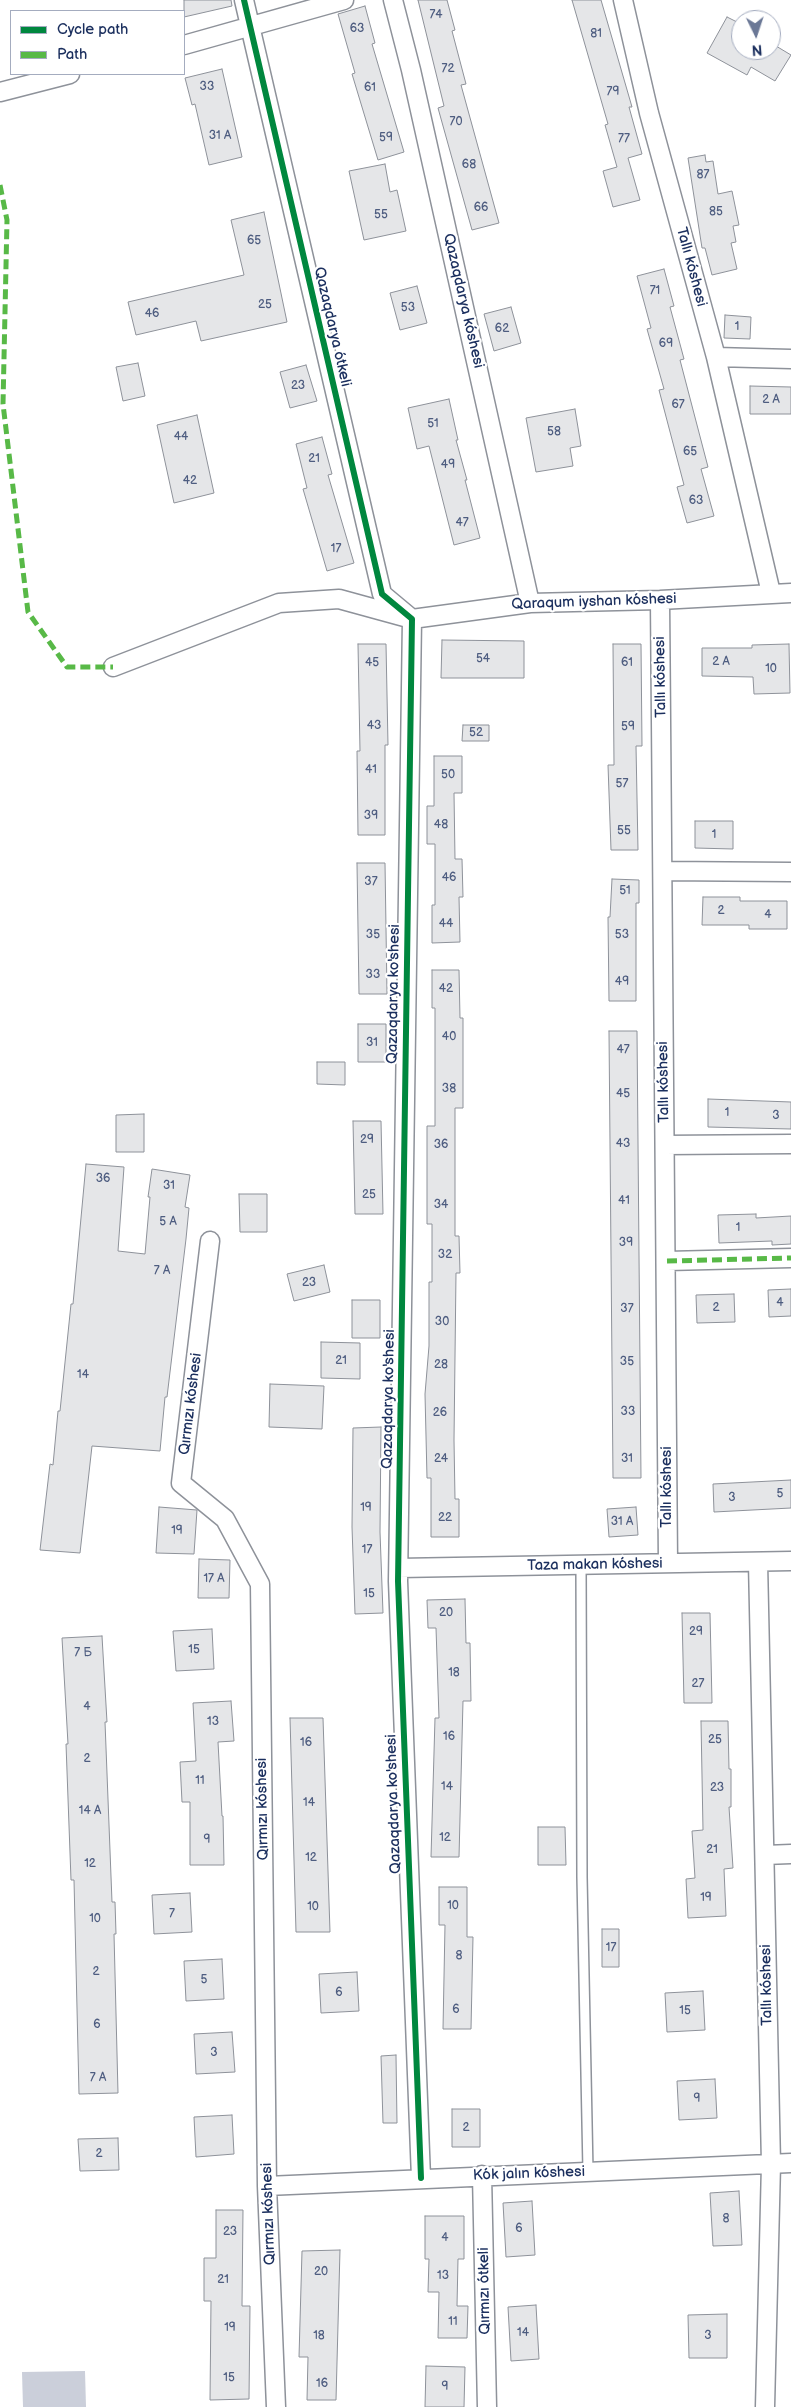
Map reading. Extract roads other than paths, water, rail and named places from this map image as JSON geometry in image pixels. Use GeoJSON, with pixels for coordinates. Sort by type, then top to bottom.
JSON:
{"type":"FeatureCollection","features":[{"type":"Feature","properties":{"kind":"street","name":"Qazaqdarya ótkeli"},"geometry":{"type":"LineString","coordinates":[[244,0],[382,594],[412,619]]}},
{"type":"Feature","properties":{"kind":"street"},"geometry":{"type":"LineString","coordinates":[[185,45],[344,0]]}},
{"type":"Feature","properties":{"kind":"street","name":"Qazaqdarya kóshesi"},"geometry":{"type":"LineString","coordinates":[[393,0],[414,80],[530,602]]}},
{"type":"Feature","properties":{"kind":"street","name":"Tallı kóshesi"},"geometry":{"type":"LineString","coordinates":[[623,0],[650,113],[716,357],[771,593]]}},
{"type":"Feature","properties":{"kind":"street"},"geometry":{"type":"LineString","coordinates":[[0,92],[66,75]]}},
{"type":"Feature","properties":{"kind":"street"},"geometry":{"type":"LineString","coordinates":[[716,357],[791,359]]}},
{"type":"Feature","properties":{"kind":"street","name":"Qaraqum iyshan kóshesi"},"geometry":{"type":"LineString","coordinates":[[113,667],[278,603],[339,599],[412,619],[530,602],[660,600],[791,593]]}},
{"type":"Feature","properties":{"kind":"street","name":"Tallı kóshesi"},"geometry":{"type":"LineString","coordinates":[[660,600],[667,1261],[668,1564]]}},
{"type":"Feature","properties":{"kind":"street","name":"Qazaqdarya ko'shesi"},"geometry":{"type":"LineString","coordinates":[[412,619],[399,1568],[421,2178]]}},
{"type":"Feature","properties":{"kind":"street"},"geometry":{"type":"LineString","coordinates":[[662,871],[791,872]]}},
{"type":"Feature","properties":{"kind":"street"},"geometry":{"type":"LineString","coordinates":[[665,1145],[791,1144]]}},
{"type":"Feature","properties":{"kind":"street","name":"Qırmızı kóshesi"},"geometry":{"type":"LineString","coordinates":[[210,1242],[181,1483],[225,1519],[260,1584],[268,2186],[276,2407]]}},
{"type":"Feature","properties":{"kind":"street"},"geometry":{"type":"LineString","coordinates":[[667,1261],[791,1258]]}},
{"type":"Feature","properties":{"kind":"street","name":"Taza makan kóshesi"},"geometry":{"type":"LineString","coordinates":[[399,1568],[791,1561]]}},
{"type":"Feature","properties":{"kind":"street","name":"Tallı kóshesi"},"geometry":{"type":"LineString","coordinates":[[758,1562],[771,2164],[765,2407]]}},
{"type":"Feature","properties":{"kind":"street"},"geometry":{"type":"LineString","coordinates":[[765,1855],[791,1854]]}},
{"type":"Feature","properties":{"kind":"street","name":"Kók jalın kóshesi"},"geometry":{"type":"LineString","coordinates":[[268,2186],[791,2163]]}},
{"type":"Feature","properties":{"kind":"street","name":"Qırmızı ótkeli"},"geometry":{"type":"LineString","coordinates":[[482,2176],[487,2407]]}},
{"type":"Feature","properties":{"kind":"lane"},"geometry":{"type":"LineString","coordinates":[[581,1565],[582,1877],[588,2171]]}}]}
